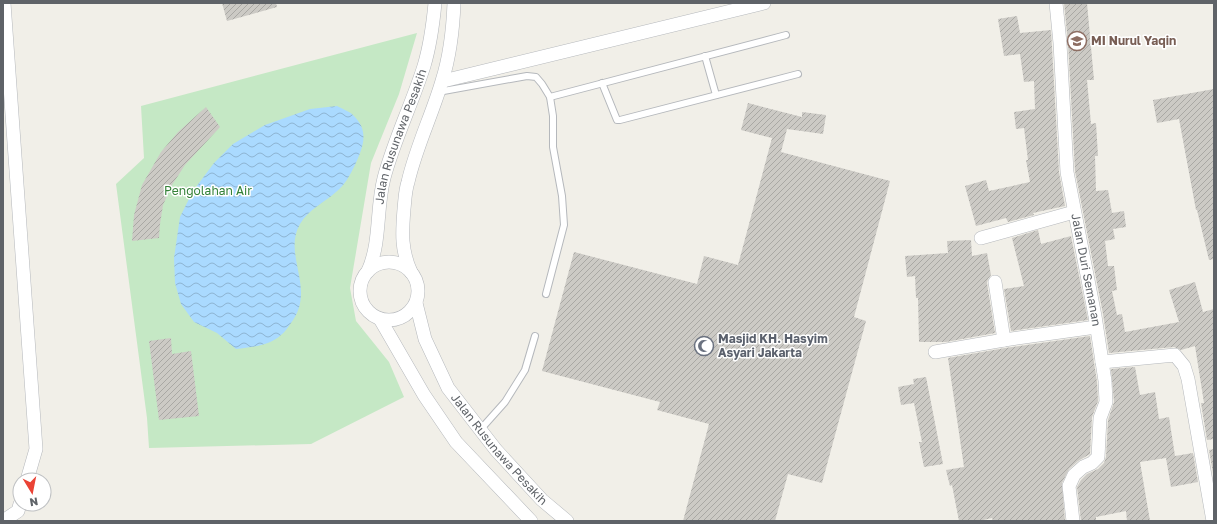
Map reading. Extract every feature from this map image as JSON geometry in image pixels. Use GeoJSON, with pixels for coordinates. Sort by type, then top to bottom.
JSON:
{"type":"FeatureCollection","features":[{"type":"Feature","properties":{"kind":"street"},"geometry":{"type":"LineString","coordinates":[[4,3],[36,449],[29,472]]}},
{"type":"Feature","properties":{"kind":"street","name":"Jalan Rusunawa Pesakih"},"geometry":{"type":"LineString","coordinates":[[368,271],[374,259],[384,179],[424,66],[431,38],[435,3]]}},
{"type":"Feature","properties":{"kind":"street","name":"Jalan Rusunawa Pesakih"},"geometry":{"type":"LineString","coordinates":[[411,272],[405,259],[403,248],[402,225],[407,183],[418,146],[431,115],[440,86],[453,32],[454,3]]}},
{"type":"Feature","properties":{"kind":"street"},"geometry":{"type":"LineString","coordinates":[[440,86],[763,3]]}},
{"type":"Feature","properties":{"kind":"street","name":"Jalan Duri Semanan"},"geometry":{"type":"LineString","coordinates":[[1056,3],[1060,43],[1067,172],[1102,362],[1106,402],[1100,418],[1098,457],[1074,475],[1069,486],[1073,521]]}},
{"type":"Feature","properties":{"kind":"street"},"geometry":{"type":"LineString","coordinates":[[982,238],[1074,212]]}},
{"type":"Feature","properties":{"kind":"street"},"geometry":{"type":"LineString","coordinates":[[385,263],[394,263],[404,266],[411,272],[415,277],[418,290],[416,303],[408,313],[398,319],[392,320],[380,318],[373,315],[368,310],[361,298],[361,284],[368,271],[385,263]]}},
{"type":"Feature","properties":{"kind":"street"},"geometry":{"type":"LineString","coordinates":[[995,282],[1004,340]]}},
{"type":"Feature","properties":{"kind":"street","name":"Jalan Rusunawa Pesakih"},"geometry":{"type":"LineString","coordinates":[[416,303],[426,339],[448,388],[496,450],[542,500],[566,521]]}},
{"type":"Feature","properties":{"kind":"street","name":"Jalan Rusunawa Pesakih"},"geometry":{"type":"LineString","coordinates":[[380,318],[424,395],[456,442],[532,521]]}},
{"type":"Feature","properties":{"kind":"street"},"geometry":{"type":"LineString","coordinates":[[935,352],[1004,340],[1096,327]]}},
{"type":"Feature","properties":{"kind":"street"},"geometry":{"type":"LineString","coordinates":[[1102,362],[1175,355],[1184,366],[1188,379],[1212,516]]}},
{"type":"Feature","properties":{"kind":"street"},"geometry":{"type":"LineString","coordinates":[[3,521],[18,512]]}},
{"type":"Feature","properties":{"kind":"lane"},"geometry":{"type":"LineString","coordinates":[[550,96],[786,35]]}},
{"type":"Feature","properties":{"kind":"lane"},"geometry":{"type":"LineString","coordinates":[[705,56],[716,96]]}},
{"type":"Feature","properties":{"kind":"lane"},"geometry":{"type":"LineString","coordinates":[[602,83],[617,120],[798,74]]}},
{"type":"Feature","properties":{"kind":"lane"},"geometry":{"type":"LineString","coordinates":[[440,86],[527,76],[536,77],[550,96],[553,116],[553,147],[562,196],[564,225],[546,294]]}},
{"type":"Feature","properties":{"kind":"lane"},"geometry":{"type":"LineString","coordinates":[[480,430],[505,402],[524,370],[535,336]]}},
{"type":"Feature","properties":{"kind":"green space","name":"Pengolahan Air"},"geometry":{"type":"Polygon","coordinates":[[[417,33],[399,94],[371,163],[350,288],[356,321],[389,362],[404,397],[311,444],[149,448],[147,418],[116,184],[144,158],[141,106],[417,33]]]}},
{"type":"Feature","properties":{"kind":"water"},"geometry":{"type":"Polygon","coordinates":[[[337,106],[351,114],[362,127],[362,145],[355,165],[345,183],[336,192],[307,214],[300,224],[296,236],[295,248],[301,285],[301,298],[298,310],[291,323],[276,339],[266,344],[236,349],[217,333],[194,322],[181,304],[175,283],[174,258],[180,217],[193,191],[214,163],[233,144],[265,125],[310,109],[337,106]]]}},
{"type":"Feature","properties":{"kind":"building"},"geometry":{"type":"Polygon","coordinates":[[[222,3],[276,3],[277,7],[227,21],[222,3]]]}},
{"type":"Feature","properties":{"kind":"building"},"geometry":{"type":"Polygon","coordinates":[[[1064,3],[1087,3],[1094,80],[1087,80],[1091,124],[1096,123],[1098,156],[1095,156],[1096,191],[1108,190],[1112,213],[1124,211],[1126,227],[1113,229],[1115,239],[1105,241],[1108,266],[1114,266],[1117,290],[1112,291],[1117,315],[1122,314],[1125,332],[1179,322],[1169,290],[1195,282],[1203,312],[1214,309],[1214,439],[1207,440],[1201,403],[1204,403],[1195,346],[1181,350],[1174,347],[1109,353],[1103,314],[1075,171],[1068,43],[1064,3]]]}},
{"type":"Feature","properties":{"kind":"building"},"geometry":{"type":"Polygon","coordinates":[[[1017,16],[1020,33],[1051,30],[1059,172],[1065,206],[1033,213],[1034,215],[1008,222],[1006,218],[976,226],[965,186],[986,180],[989,191],[1030,182],[1026,160],[1028,160],[1024,128],[1016,129],[1014,112],[1035,109],[1034,81],[1024,82],[1020,54],[1004,56],[998,19],[1017,16]]]}},
{"type":"Feature","properties":{"kind":"building"},"geometry":{"type":"Polygon","coordinates":[[[1214,89],[1214,259],[1209,260],[1196,210],[1179,119],[1157,123],[1153,100],[1214,89]]]}},
{"type":"Feature","properties":{"kind":"building","name":"Masjid KH. Hasyim Asyari Jakarta"},"geometry":{"type":"Polygon","coordinates":[[[748,103],[802,117],[802,112],[826,115],[823,134],[787,129],[781,152],[890,181],[854,317],[866,321],[822,483],[788,474],[775,521],[683,521],[709,424],[657,410],[660,402],[542,371],[574,252],[697,284],[704,256],[738,265],[772,138],[741,130],[748,103]]]}},
{"type":"Feature","properties":{"kind":"building"},"geometry":{"type":"Polygon","coordinates":[[[206,107],[220,127],[185,165],[172,185],[163,205],[159,238],[132,241],[134,215],[142,185],[161,152],[178,132],[206,107]]]}},
{"type":"Feature","properties":{"kind":"building"},"geometry":{"type":"Polygon","coordinates":[[[1038,230],[1041,244],[1071,236],[1088,320],[1011,331],[1004,289],[1024,286],[1012,238],[1038,230]]]}},
{"type":"Feature","properties":{"kind":"building"},"geometry":{"type":"Polygon","coordinates":[[[971,240],[972,256],[987,253],[991,275],[987,283],[995,333],[946,342],[919,342],[918,298],[916,298],[915,276],[907,277],[905,256],[948,253],[947,241],[971,240]]]}},
{"type":"Feature","properties":{"kind":"building"},"geometry":{"type":"Polygon","coordinates":[[[1090,336],[1097,382],[1098,401],[1092,417],[1090,454],[1078,461],[1069,469],[1062,483],[1065,521],[993,521],[992,518],[979,521],[959,521],[952,485],[950,486],[946,470],[964,467],[948,358],[1090,336]]]}},
{"type":"Feature","properties":{"kind":"building"},"geometry":{"type":"Polygon","coordinates":[[[171,338],[172,354],[191,351],[199,416],[159,420],[149,341],[171,338]]]}},
{"type":"Feature","properties":{"kind":"building"},"geometry":{"type":"Polygon","coordinates":[[[1135,367],[1140,395],[1155,392],[1159,419],[1169,417],[1175,456],[1193,453],[1198,482],[1171,487],[1166,458],[1140,462],[1150,521],[1127,521],[1126,511],[1096,517],[1096,521],[1081,521],[1077,487],[1087,474],[1098,469],[1104,463],[1106,457],[1108,420],[1114,402],[1111,369],[1135,367]]]}},
{"type":"Feature","properties":{"kind":"building"},"geometry":{"type":"Polygon","coordinates":[[[926,377],[943,464],[924,467],[919,442],[922,442],[914,403],[901,405],[898,387],[914,384],[913,379],[926,377]]]}},
{"type":"Feature","properties":{"kind":"building"},"geometry":{"type":"Polygon","coordinates":[[[1214,449],[1214,479],[1209,450],[1214,449]]]}},
{"type":"Feature","properties":{"kind":"place","name":"MI Nurul Yaqin"},"geometry":{"type":"Point","coordinates":[1077,41]}},
{"type":"Feature","properties":{"kind":"place","name":"Masjid KH. Hasyim Asyari Jakarta"},"geometry":{"type":"Point","coordinates":[704,346]}}]}
